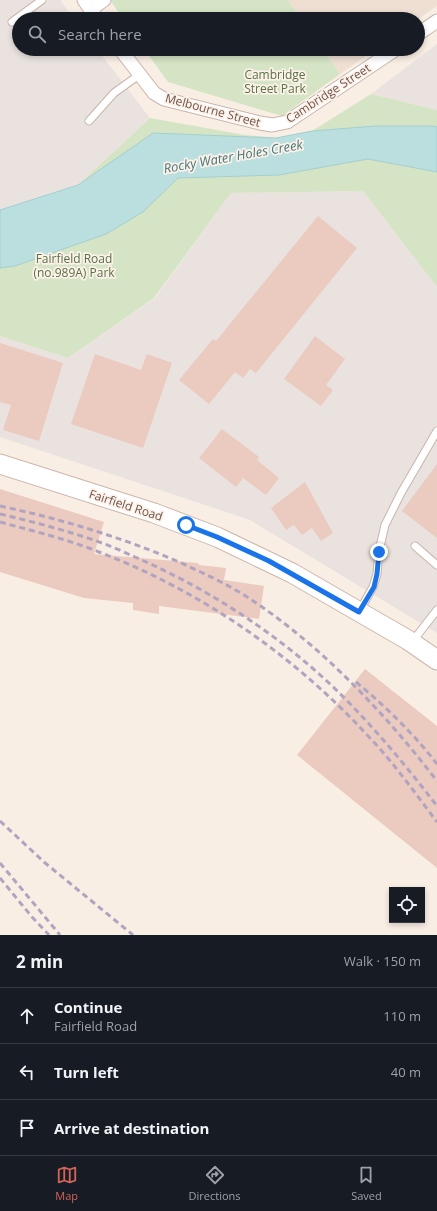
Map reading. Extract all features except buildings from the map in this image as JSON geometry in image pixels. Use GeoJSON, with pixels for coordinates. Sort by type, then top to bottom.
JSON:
{"type":"FeatureCollection","features":[{"type":"Feature","properties":{"kind":"main road","name":"Fairfield Road"},"geometry":{"type":"LineString","coordinates":[[0,464],[154,513],[217,537],[275,564],[412,642],[437,660]]}},
{"type":"Feature","properties":{"kind":"street"},"geometry":{"type":"LineString","coordinates":[[90,12],[104,0]]}},
{"type":"Feature","properties":{"kind":"street"},"geometry":{"type":"LineString","coordinates":[[425,29],[437,21]]}},
{"type":"Feature","properties":{"kind":"street","name":"Melbourne Street"},"geometry":{"type":"LineString","coordinates":[[125,56],[154,93],[164,98],[260,123],[272,125],[281,124]]}},
{"type":"Feature","properties":{"kind":"street","name":"Cambridge Street"},"geometry":{"type":"LineString","coordinates":[[281,124],[291,119],[386,56]]}},
{"type":"Feature","properties":{"kind":"lane"},"geometry":{"type":"LineString","coordinates":[[26,12],[42,0]]}},
{"type":"Feature","properties":{"kind":"lane"},"geometry":{"type":"LineString","coordinates":[[89,121],[114,93],[139,75]]}},
{"type":"Feature","properties":{"kind":"lane"},"geometry":{"type":"LineString","coordinates":[[359,612],[374,587],[385,525],[401,493],[437,431]]}},
{"type":"Feature","properties":{"kind":"lane"},"geometry":{"type":"LineString","coordinates":[[415,546],[437,565]]}},
{"type":"Feature","properties":{"kind":"lane"},"geometry":{"type":"LineString","coordinates":[[412,642],[437,610]]}},
{"type":"Feature","properties":{"kind":"shaded area"},"geometry":{"type":"Polygon","coordinates":[[[0,0],[60,0],[69,12],[12,12],[12,56],[102,56],[150,118],[76,187],[0,211],[0,0]]]}},
{"type":"Feature","properties":{"kind":"shaded area"},"geometry":{"type":"Polygon","coordinates":[[[288,0],[437,0],[437,6],[425,14],[425,12],[296,12],[288,0]]]}},
{"type":"Feature","properties":{"kind":"shaded area"},"geometry":{"type":"Polygon","coordinates":[[[437,44],[437,110],[371,94],[421,56],[425,56],[425,53],[437,44]]]}},
{"type":"Feature","properties":{"kind":"shaded area"},"geometry":{"type":"Polygon","coordinates":[[[328,56],[366,56],[340,74],[328,56]]]}},
{"type":"Feature","properties":{"kind":"shaded area"},"geometry":{"type":"Polygon","coordinates":[[[363,191],[437,287],[437,633],[250,520],[0,437],[0,336],[68,358],[155,298],[231,193],[363,191]]]}},
{"type":"Feature","properties":{"kind":"green space"},"geometry":{"type":"Polygon","coordinates":[[[110,0],[288,0],[296,12],[118,12],[110,0]]]}},
{"type":"Feature","properties":{"kind":"green space","name":"Cambridge Street Park"},"geometry":{"type":"Polygon","coordinates":[[[149,56],[328,56],[340,74],[282,116],[168,82],[149,56]]]}},
{"type":"Feature","properties":{"kind":"green space","name":"Fairfield Road (no.989A) Park"},"geometry":{"type":"Polygon","coordinates":[[[371,94],[437,110],[437,287],[363,191],[231,193],[154,298],[68,358],[0,336],[0,211],[76,187],[150,118],[245,135],[276,138],[312,131],[371,94]]]}},
{"type":"Feature","properties":{"kind":"water","name":"Rocky Water Holes Creek"},"geometry":{"type":"Polygon","coordinates":[[[376,126],[437,127],[437,172],[368,159],[279,175],[178,178],[143,212],[106,234],[15,266],[0,268],[0,210],[78,185],[153,133],[276,138],[312,131],[376,126]]]}},
{"type":"Feature","properties":{"kind":"railway"},"geometry":{"type":"LineString","coordinates":[[0,506],[68,523],[157,553],[220,581],[244,595],[298,634],[324,656],[395,729],[437,781]]}},
{"type":"Feature","properties":{"kind":"railway"},"geometry":{"type":"LineString","coordinates":[[0,514],[64,531],[114,548],[187,582],[261,628],[285,645],[329,683],[358,712],[386,743],[437,806]]}},
{"type":"Feature","properties":{"kind":"railway"},"geometry":{"type":"LineString","coordinates":[[0,522],[75,543],[137,568],[210,606],[244,629],[278,653],[310,679],[340,707],[387,757],[437,822]]}},
{"type":"Feature","properties":{"kind":"railway"},"geometry":{"type":"LineString","coordinates":[[356,682],[398,720],[437,764]]}},
{"type":"Feature","properties":{"kind":"railway"},"geometry":{"type":"LineString","coordinates":[[0,821],[44,862],[133,935]]}},
{"type":"Feature","properties":{"kind":"railway"},"geometry":{"type":"LineString","coordinates":[[0,863],[60,935]]}},
{"type":"Feature","properties":{"kind":"railway"},"geometry":{"type":"LineString","coordinates":[[0,878],[49,935]]}},
{"type":"Feature","properties":{"kind":"route"},"geometry":{"type":"LineString","coordinates":[[186,525],[217,537],[269,561],[359,612],[374,587],[379,552]]}}]}
